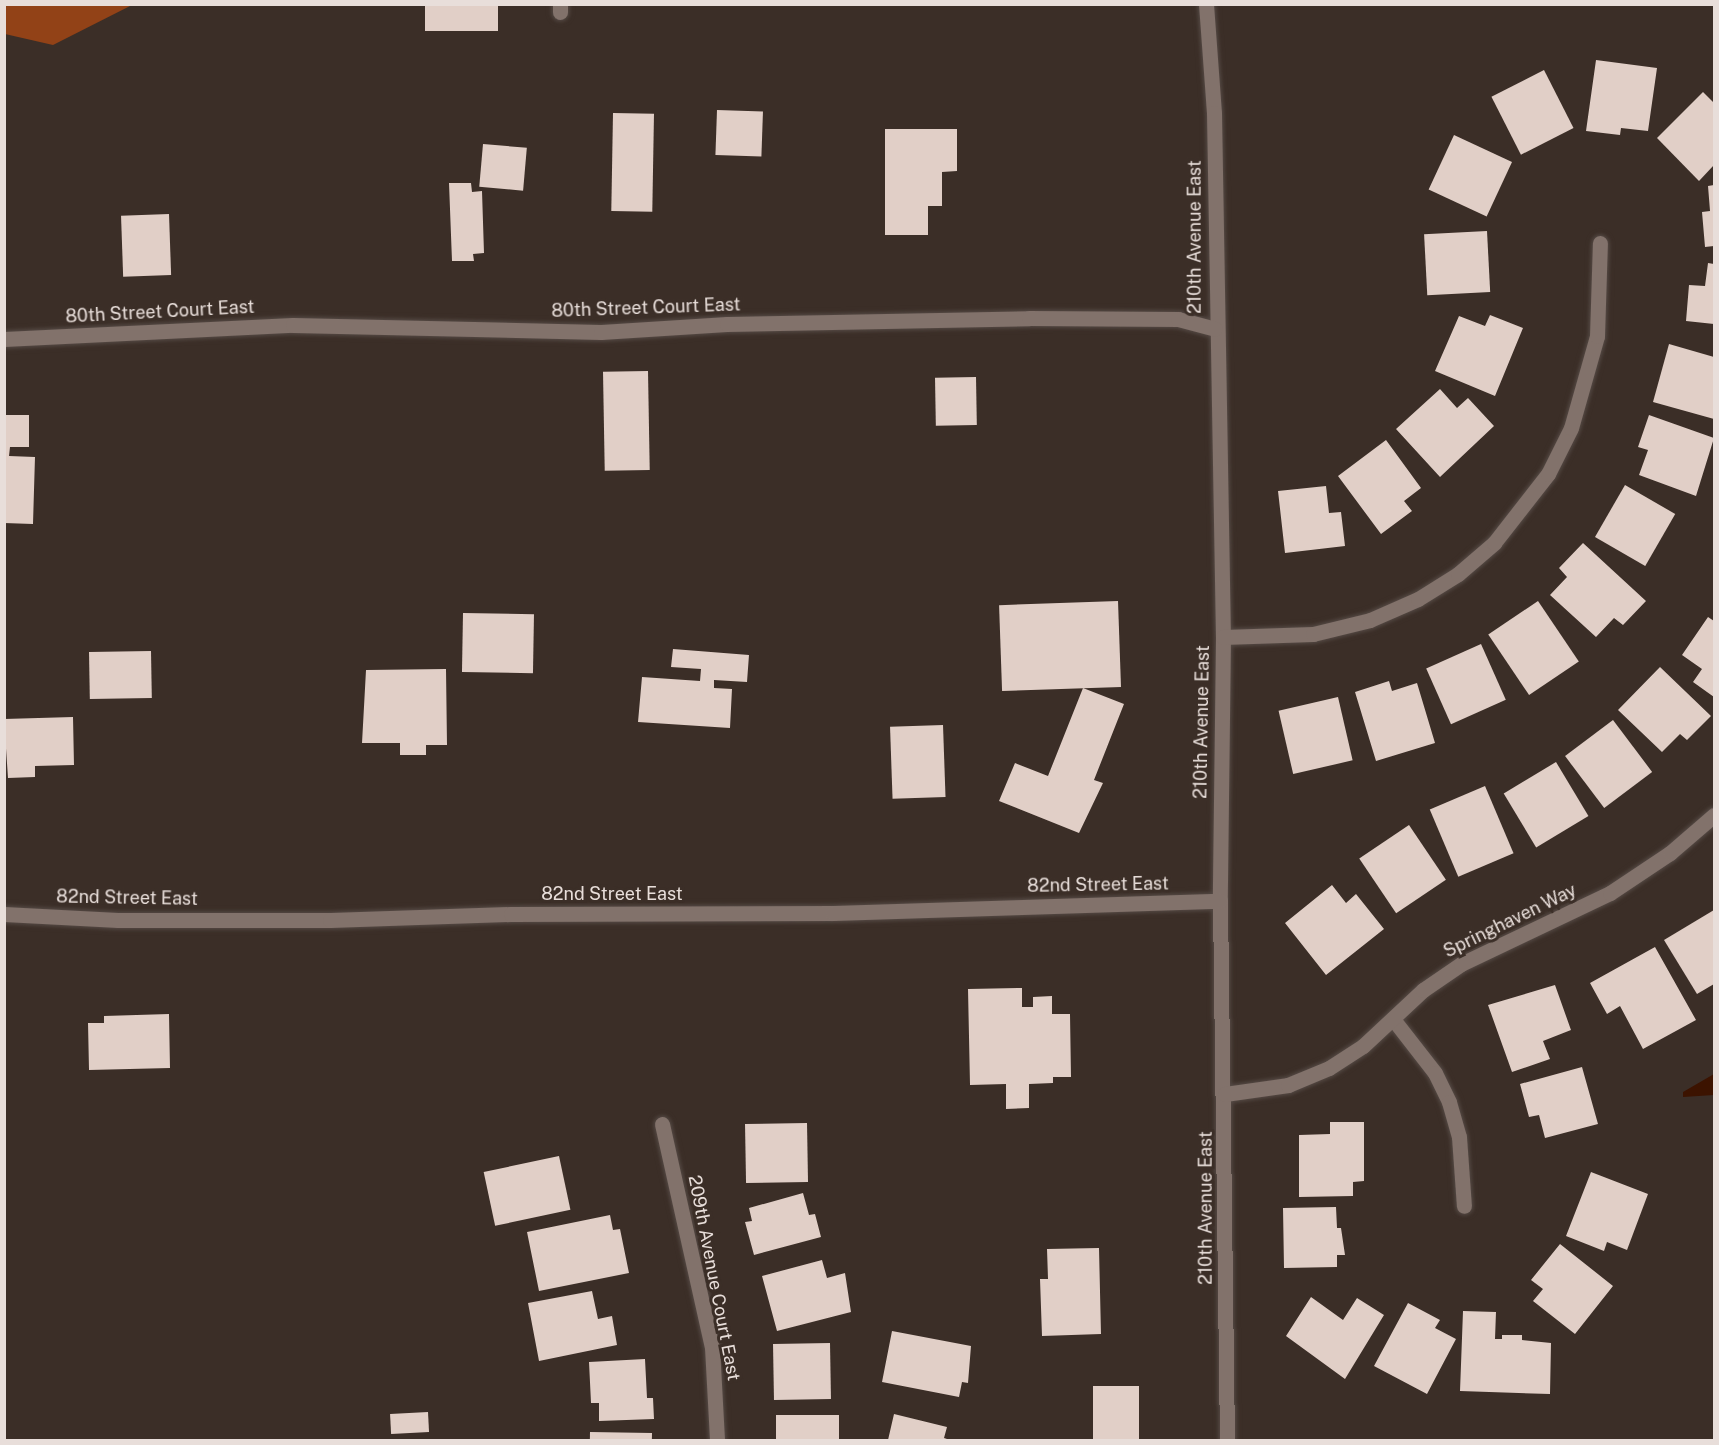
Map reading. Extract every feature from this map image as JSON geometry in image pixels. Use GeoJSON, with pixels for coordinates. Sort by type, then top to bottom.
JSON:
{"type":"FeatureCollection","features":[{"type":"Feature","properties":{"kind":"street","name":"210th Avenue East"},"geometry":{"type":"LineString","coordinates":[[1206,4],[1214,113],[1215,329],[1223,637],[1220,901],[1225,1094],[1227,1440]]}},
{"type":"Feature","properties":{"kind":"street"},"geometry":{"type":"LineString","coordinates":[[1223,637],[1272,639],[1313,634],[1370,620],[1418,599],[1458,574],[1494,543],[1548,474],[1585,390],[1597,336],[1599,243]]}},
{"type":"Feature","properties":{"kind":"street","name":"80th Street Court East"},"geometry":{"type":"LineString","coordinates":[[4,339],[293,325],[601,332],[726,324],[1029,318],[1178,319],[1215,329]]}},
{"type":"Feature","properties":{"kind":"street","name":"Springhaven Way"},"geometry":{"type":"LineString","coordinates":[[1225,1094],[1288,1085],[1329,1068],[1363,1046],[1423,990],[1461,964],[1610,893],[1670,853],[1714,815]]}},
{"type":"Feature","properties":{"kind":"street","name":"82nd Street East"},"geometry":{"type":"LineString","coordinates":[[4,914],[118,920],[330,920],[511,914],[833,913],[1220,901]]}},
{"type":"Feature","properties":{"kind":"street"},"geometry":{"type":"LineString","coordinates":[[1393,1019],[1436,1073],[1449,1102],[1460,1137],[1464,1206]]}},
{"type":"Feature","properties":{"kind":"street","name":"209th Avenue Court East"},"geometry":{"type":"LineString","coordinates":[[662,1124],[712,1347],[717,1440]]}},
{"type":"Feature","properties":{"kind":"shaded area"},"geometry":{"type":"Polygon","coordinates":[[[5,4],[132,5],[53,45],[5,34],[5,4]]]}},
{"type":"Feature","properties":{"kind":"shaded area"},"geometry":{"type":"Polygon","coordinates":[[[1714,1074],[1714,1095],[1683,1097],[1683,1092],[1714,1074]]]}},
{"type":"Feature","properties":{"kind":"building"},"geometry":{"type":"Polygon","coordinates":[[[425,4],[498,4],[498,31],[425,31],[425,4]]]}},
{"type":"Feature","properties":{"kind":"building"},"geometry":{"type":"Polygon","coordinates":[[[1596,60],[1657,68],[1648,131],[1621,128],[1620,135],[1586,131],[1596,60]]]}},
{"type":"Feature","properties":{"kind":"building"},"geometry":{"type":"Polygon","coordinates":[[[1544,70],[1574,128],[1521,155],[1491,97],[1544,70]]]}},
{"type":"Feature","properties":{"kind":"building"},"geometry":{"type":"Polygon","coordinates":[[[1703,92],[1714,103],[1714,165],[1699,181],[1657,138],[1703,92]]]}},
{"type":"Feature","properties":{"kind":"building"},"geometry":{"type":"Polygon","coordinates":[[[717,110],[763,112],[761,157],[715,155],[717,110]]]}},
{"type":"Feature","properties":{"kind":"building"},"geometry":{"type":"Polygon","coordinates":[[[613,113],[654,114],[652,212],[611,211],[613,113]]]}},
{"type":"Feature","properties":{"kind":"building"},"geometry":{"type":"Polygon","coordinates":[[[885,129],[957,129],[957,171],[942,172],[942,206],[928,206],[928,235],[885,235],[885,129]]]}},
{"type":"Feature","properties":{"kind":"building"},"geometry":{"type":"Polygon","coordinates":[[[1454,135],[1512,162],[1487,216],[1429,189],[1454,135]]]}},
{"type":"Feature","properties":{"kind":"building"},"geometry":{"type":"Polygon","coordinates":[[[483,144],[527,148],[523,191],[479,187],[483,144]]]}},
{"type":"Feature","properties":{"kind":"building"},"geometry":{"type":"Polygon","coordinates":[[[449,183],[471,183],[472,192],[482,191],[484,253],[473,254],[474,261],[452,261],[449,183]]]}},
{"type":"Feature","properties":{"kind":"building"},"geometry":{"type":"Polygon","coordinates":[[[1714,185],[1714,246],[1705,247],[1702,212],[1710,211],[1708,186],[1714,185]]]}},
{"type":"Feature","properties":{"kind":"building"},"geometry":{"type":"Polygon","coordinates":[[[169,214],[171,275],[123,277],[121,216],[169,214]]]}},
{"type":"Feature","properties":{"kind":"building"},"geometry":{"type":"Polygon","coordinates":[[[1487,231],[1490,292],[1427,295],[1424,234],[1487,231]]]}},
{"type":"Feature","properties":{"kind":"building"},"geometry":{"type":"Polygon","coordinates":[[[1708,263],[1714,264],[1714,324],[1686,321],[1689,285],[1705,286],[1708,263]]]}},
{"type":"Feature","properties":{"kind":"building"},"geometry":{"type":"Polygon","coordinates":[[[1490,315],[1523,328],[1495,396],[1435,371],[1459,316],[1485,326],[1490,315]]]}},
{"type":"Feature","properties":{"kind":"building"},"geometry":{"type":"Polygon","coordinates":[[[1669,344],[1714,357],[1714,419],[1653,402],[1669,344]]]}},
{"type":"Feature","properties":{"kind":"building"},"geometry":{"type":"Polygon","coordinates":[[[648,371],[650,470],[605,471],[603,372],[648,371]]]}},
{"type":"Feature","properties":{"kind":"building"},"geometry":{"type":"Polygon","coordinates":[[[976,377],[977,425],[936,426],[935,378],[976,377]]]}},
{"type":"Feature","properties":{"kind":"building"},"geometry":{"type":"Polygon","coordinates":[[[1440,389],[1457,408],[1468,398],[1494,426],[1440,477],[1396,429],[1440,389]]]}},
{"type":"Feature","properties":{"kind":"building"},"geometry":{"type":"Polygon","coordinates":[[[4,415],[29,415],[29,447],[10,447],[9,456],[35,457],[33,524],[4,523],[4,415]]]}},
{"type":"Feature","properties":{"kind":"building"},"geometry":{"type":"Polygon","coordinates":[[[1649,415],[1714,438],[1696,496],[1639,475],[1648,450],[1638,447],[1649,415]]]}},
{"type":"Feature","properties":{"kind":"building"},"geometry":{"type":"Polygon","coordinates":[[[1386,440],[1421,488],[1404,501],[1412,511],[1381,534],[1338,476],[1386,440]]]}},
{"type":"Feature","properties":{"kind":"building"},"geometry":{"type":"Polygon","coordinates":[[[1625,485],[1675,514],[1645,566],[1595,537],[1625,485]]]}},
{"type":"Feature","properties":{"kind":"building"},"geometry":{"type":"Polygon","coordinates":[[[1326,486],[1329,513],[1341,512],[1345,546],[1285,553],[1278,491],[1326,486]]]}},
{"type":"Feature","properties":{"kind":"building"},"geometry":{"type":"Polygon","coordinates":[[[1583,543],[1646,601],[1623,625],[1614,618],[1596,637],[1550,595],[1567,577],[1559,568],[1583,543]]]}},
{"type":"Feature","properties":{"kind":"building"},"geometry":{"type":"Polygon","coordinates":[[[1118,601],[1121,687],[1002,691],[999,605],[1118,601]]]}},
{"type":"Feature","properties":{"kind":"building"},"geometry":{"type":"Polygon","coordinates":[[[1538,601],[1579,662],[1529,695],[1488,635],[1538,601]]]}},
{"type":"Feature","properties":{"kind":"building"},"geometry":{"type":"Polygon","coordinates":[[[463,613],[534,614],[533,673],[462,672],[463,613]]]}},
{"type":"Feature","properties":{"kind":"building"},"geometry":{"type":"Polygon","coordinates":[[[1708,617],[1714,621],[1714,697],[1693,682],[1702,669],[1682,655],[1708,617]]]}},
{"type":"Feature","properties":{"kind":"building"},"geometry":{"type":"Polygon","coordinates":[[[1481,644],[1506,700],[1451,724],[1426,668],[1481,644]]]}},
{"type":"Feature","properties":{"kind":"building"},"geometry":{"type":"Polygon","coordinates":[[[673,649],[749,655],[747,682],[714,680],[714,688],[732,689],[730,728],[638,722],[642,677],[700,681],[701,669],[671,667],[673,649]]]}},
{"type":"Feature","properties":{"kind":"building"},"geometry":{"type":"Polygon","coordinates":[[[151,651],[152,698],[90,699],[89,652],[151,651]]]}},
{"type":"Feature","properties":{"kind":"building"},"geometry":{"type":"Polygon","coordinates":[[[1660,667],[1711,716],[1687,740],[1680,734],[1662,752],[1618,710],[1660,667]]]}},
{"type":"Feature","properties":{"kind":"building"},"geometry":{"type":"Polygon","coordinates":[[[446,669],[447,745],[426,745],[426,755],[400,755],[400,743],[362,743],[366,670],[446,669]]]}},
{"type":"Feature","properties":{"kind":"building"},"geometry":{"type":"Polygon","coordinates":[[[1389,681],[1392,691],[1417,683],[1435,743],[1376,761],[1355,692],[1389,681]]]}},
{"type":"Feature","properties":{"kind":"building"},"geometry":{"type":"Polygon","coordinates":[[[1083,688],[1124,704],[1094,780],[1103,783],[1079,833],[999,801],[1015,763],[1048,776],[1083,688]]]}},
{"type":"Feature","properties":{"kind":"building"},"geometry":{"type":"Polygon","coordinates":[[[1338,697],[1353,760],[1293,774],[1279,711],[1338,697]]]}},
{"type":"Feature","properties":{"kind":"building"},"geometry":{"type":"Polygon","coordinates":[[[73,717],[74,765],[35,766],[35,777],[8,778],[4,719],[73,717]]]}},
{"type":"Feature","properties":{"kind":"building"},"geometry":{"type":"Polygon","coordinates":[[[1613,720],[1652,772],[1604,808],[1565,756],[1613,720]]]}},
{"type":"Feature","properties":{"kind":"building"},"geometry":{"type":"Polygon","coordinates":[[[943,725],[946,797],[893,799],[890,727],[943,725]]]}},
{"type":"Feature","properties":{"kind":"building"},"geometry":{"type":"Polygon","coordinates":[[[1556,762],[1588,816],[1536,847],[1504,793],[1556,762]]]}},
{"type":"Feature","properties":{"kind":"building"},"geometry":{"type":"Polygon","coordinates":[[[1485,786],[1514,853],[1458,877],[1430,809],[1485,786]]]}},
{"type":"Feature","properties":{"kind":"building"},"geometry":{"type":"Polygon","coordinates":[[[1409,825],[1446,880],[1396,913],[1359,859],[1409,825]]]}},
{"type":"Feature","properties":{"kind":"building"},"geometry":{"type":"Polygon","coordinates":[[[1332,885],[1346,903],[1356,894],[1384,929],[1326,975],[1285,923],[1332,885]]]}},
{"type":"Feature","properties":{"kind":"building"},"geometry":{"type":"Polygon","coordinates":[[[1714,910],[1714,984],[1697,994],[1664,940],[1714,910]]]}},
{"type":"Feature","properties":{"kind":"building"},"geometry":{"type":"Polygon","coordinates":[[[1655,947],[1696,1020],[1643,1049],[1620,1006],[1607,1014],[1590,983],[1655,947]]]}},
{"type":"Feature","properties":{"kind":"building"},"geometry":{"type":"Polygon","coordinates":[[[1555,985],[1571,1030],[1543,1041],[1550,1059],[1512,1072],[1488,1005],[1555,985]]]}},
{"type":"Feature","properties":{"kind":"building"},"geometry":{"type":"Polygon","coordinates":[[[1022,988],[1022,1007],[1033,1007],[1033,997],[1052,996],[1052,1014],[1070,1014],[1071,1077],[1053,1077],[1053,1083],[1029,1084],[1029,1108],[1006,1109],[1006,1084],[970,1085],[968,989],[1022,988]]]}},
{"type":"Feature","properties":{"kind":"building"},"geometry":{"type":"Polygon","coordinates":[[[169,1014],[170,1068],[89,1070],[88,1023],[104,1023],[104,1016],[169,1014]]]}},
{"type":"Feature","properties":{"kind":"building"},"geometry":{"type":"Polygon","coordinates":[[[1582,1067],[1598,1124],[1545,1138],[1539,1115],[1529,1117],[1520,1084],[1582,1067]]]}},
{"type":"Feature","properties":{"kind":"building"},"geometry":{"type":"Polygon","coordinates":[[[1330,1122],[1364,1122],[1364,1181],[1353,1182],[1353,1196],[1299,1197],[1299,1135],[1330,1134],[1330,1122]]]}},
{"type":"Feature","properties":{"kind":"building"},"geometry":{"type":"Polygon","coordinates":[[[807,1123],[808,1182],[746,1183],[745,1124],[807,1123]]]}},
{"type":"Feature","properties":{"kind":"building"},"geometry":{"type":"Polygon","coordinates":[[[559,1156],[570,1210],[495,1226],[484,1172],[559,1156]]]}},
{"type":"Feature","properties":{"kind":"building"},"geometry":{"type":"Polygon","coordinates":[[[1591,1172],[1648,1194],[1627,1250],[1607,1242],[1604,1251],[1566,1236],[1591,1172]]]}},
{"type":"Feature","properties":{"kind":"building"},"geometry":{"type":"Polygon","coordinates":[[[803,1193],[809,1215],[815,1214],[821,1237],[754,1255],[745,1222],[752,1221],[749,1208],[803,1193]]]}},
{"type":"Feature","properties":{"kind":"building"},"geometry":{"type":"Polygon","coordinates":[[[1336,1207],[1337,1228],[1341,1228],[1345,1255],[1337,1255],[1337,1267],[1284,1268],[1283,1208],[1336,1207]]]}},
{"type":"Feature","properties":{"kind":"building"},"geometry":{"type":"Polygon","coordinates":[[[610,1215],[613,1230],[620,1229],[629,1273],[539,1291],[527,1232],[610,1215]]]}},
{"type":"Feature","properties":{"kind":"building"},"geometry":{"type":"Polygon","coordinates":[[[1560,1244],[1613,1286],[1575,1334],[1533,1301],[1543,1289],[1531,1280],[1560,1244]]]}},
{"type":"Feature","properties":{"kind":"building"},"geometry":{"type":"Polygon","coordinates":[[[1099,1248],[1101,1334],[1042,1336],[1040,1279],[1048,1279],[1047,1249],[1099,1248]]]}},
{"type":"Feature","properties":{"kind":"building"},"geometry":{"type":"Polygon","coordinates":[[[822,1260],[827,1278],[845,1273],[851,1312],[777,1331],[762,1276],[822,1260]]]}},
{"type":"Feature","properties":{"kind":"building"},"geometry":{"type":"Polygon","coordinates":[[[592,1291],[598,1319],[612,1316],[617,1345],[539,1361],[528,1303],[592,1291]]]}},
{"type":"Feature","properties":{"kind":"building"},"geometry":{"type":"Polygon","coordinates":[[[1311,1297],[1343,1320],[1357,1298],[1384,1315],[1345,1379],[1286,1336],[1311,1297]]]}},
{"type":"Feature","properties":{"kind":"building"},"geometry":{"type":"Polygon","coordinates":[[[1408,1303],[1440,1320],[1435,1328],[1456,1339],[1427,1394],[1374,1366],[1408,1303]]]}},
{"type":"Feature","properties":{"kind":"building"},"geometry":{"type":"Polygon","coordinates":[[[1463,1311],[1496,1312],[1495,1339],[1502,1339],[1502,1335],[1522,1335],[1522,1340],[1551,1343],[1550,1394],[1460,1391],[1463,1311]]]}},
{"type":"Feature","properties":{"kind":"building"},"geometry":{"type":"Polygon","coordinates":[[[892,1331],[971,1346],[968,1383],[962,1382],[959,1397],[882,1382],[892,1331]]]}},
{"type":"Feature","properties":{"kind":"building"},"geometry":{"type":"Polygon","coordinates":[[[830,1343],[831,1399],[774,1400],[773,1344],[830,1343]]]}},
{"type":"Feature","properties":{"kind":"building"},"geometry":{"type":"Polygon","coordinates":[[[645,1359],[647,1398],[653,1398],[654,1419],[599,1421],[599,1403],[591,1403],[589,1362],[645,1359]]]}},
{"type":"Feature","properties":{"kind":"building"},"geometry":{"type":"Polygon","coordinates":[[[1093,1386],[1139,1386],[1139,1440],[1093,1440],[1093,1386]]]}},
{"type":"Feature","properties":{"kind":"building"},"geometry":{"type":"Polygon","coordinates":[[[428,1412],[429,1432],[391,1434],[390,1414],[428,1412]]]}},
{"type":"Feature","properties":{"kind":"building"},"geometry":{"type":"Polygon","coordinates":[[[894,1414],[947,1427],[944,1438],[950,1440],[888,1440],[894,1414]]]}},
{"type":"Feature","properties":{"kind":"building"},"geometry":{"type":"Polygon","coordinates":[[[776,1415],[839,1415],[839,1440],[776,1440],[776,1415]]]}},
{"type":"Feature","properties":{"kind":"building"},"geometry":{"type":"Polygon","coordinates":[[[590,1432],[652,1433],[652,1440],[590,1440],[590,1432]]]}}]}
